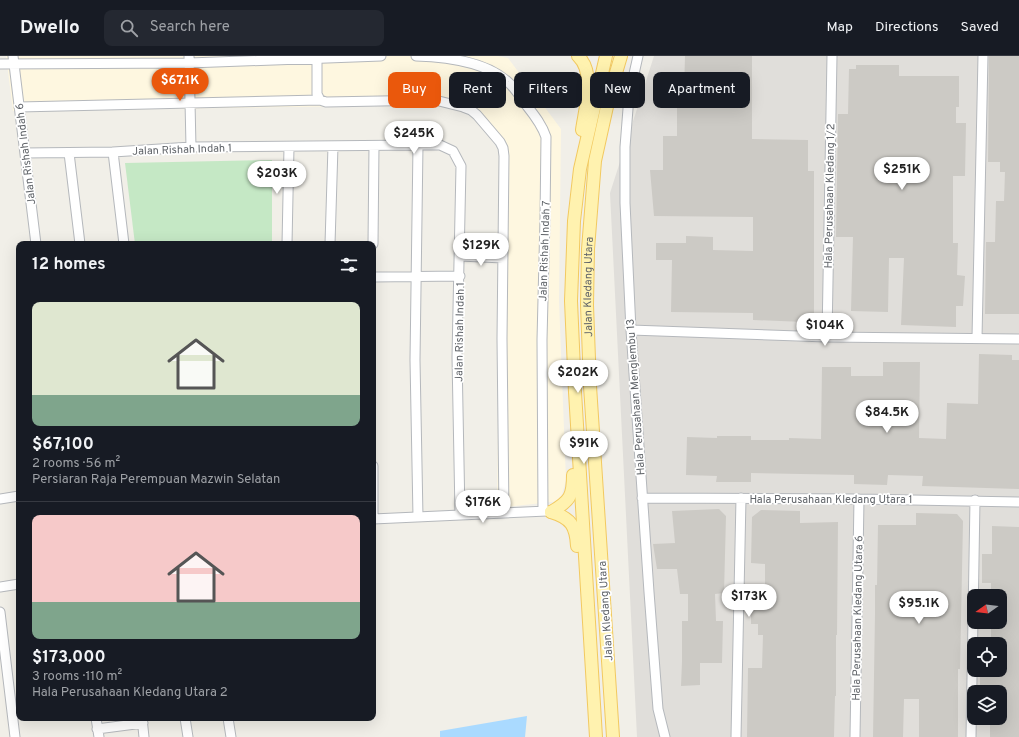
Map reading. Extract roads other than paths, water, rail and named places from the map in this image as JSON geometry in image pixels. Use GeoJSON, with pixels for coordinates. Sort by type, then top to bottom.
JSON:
{"type":"FeatureCollection","features":[{"type":"Feature","properties":{"kind":"main road"},"geometry":{"type":"LineString","coordinates":[[578,56],[586,67],[589,80],[581,139],[580,169]]}},
{"type":"Feature","properties":{"kind":"main road","name":"Jalan Kledang Utara"},"geometry":{"type":"LineString","coordinates":[[596,737],[571,302],[574,221],[580,169],[606,56]]}},
{"type":"Feature","properties":{"kind":"main road","name":"Jalan Kledang Utara"},"geometry":{"type":"LineString","coordinates":[[613,737],[590,386],[587,305],[588,249],[595,161],[610,93],[621,56]]}},
{"type":"Feature","properties":{"kind":"main road"},"geometry":{"type":"LineString","coordinates":[[547,511],[568,501],[573,488],[570,434],[572,404],[575,392]]}},
{"type":"Feature","properties":{"kind":"main road"},"geometry":{"type":"LineString","coordinates":[[547,511],[559,514],[569,520],[574,529],[577,542],[583,627],[592,674]]}},
{"type":"Feature","properties":{"kind":"street"},"geometry":{"type":"LineString","coordinates":[[0,64],[14,60],[317,58],[381,56]]}},
{"type":"Feature","properties":{"kind":"street","name":"Jalan Rishah Indah 7"},"geometry":{"type":"LineString","coordinates":[[416,56],[435,56],[481,65],[496,73],[509,82],[543,127],[546,137],[542,340],[547,511]]}},
{"type":"Feature","properties":{"kind":"street","name":"Hala Perusahaan Menglembu 13"},"geometry":{"type":"LineString","coordinates":[[638,56],[629,96],[625,147],[625,203],[631,330],[642,498],[658,709],[665,737]]}},
{"type":"Feature","properties":{"kind":"street","name":"Hala Perusahaan Kledang 1/2"},"geometry":{"type":"LineString","coordinates":[[826,337],[832,56]]}},
{"type":"Feature","properties":{"kind":"street"},"geometry":{"type":"LineString","coordinates":[[977,338],[983,56]]}},
{"type":"Feature","properties":{"kind":"street"},"geometry":{"type":"LineString","coordinates":[[317,58],[317,94],[320,100]]}},
{"type":"Feature","properties":{"kind":"street"},"geometry":{"type":"LineString","coordinates":[[189,59],[191,148]]}},
{"type":"Feature","properties":{"kind":"street","name":"Jalan Rishah Indah 6"},"geometry":{"type":"LineString","coordinates":[[14,60],[36,241]]}},
{"type":"Feature","properties":{"kind":"street"},"geometry":{"type":"LineString","coordinates":[[19,107],[320,100],[326,102],[435,100],[463,107],[478,115],[503,148],[504,156],[502,339],[504,513]]}},
{"type":"Feature","properties":{"kind":"street"},"geometry":{"type":"LineString","coordinates":[[418,145],[415,360],[418,517]]}},
{"type":"Feature","properties":{"kind":"street","name":"Jalan Rishah Indah 1"},"geometry":{"type":"LineString","coordinates":[[24,153],[113,152],[191,148],[418,145],[440,145],[453,151],[461,166],[460,276],[457,357],[460,514]]}},
{"type":"Feature","properties":{"kind":"street"},"geometry":{"type":"LineString","coordinates":[[330,241],[333,146]]}},
{"type":"Feature","properties":{"kind":"street"},"geometry":{"type":"LineString","coordinates":[[373,241],[374,146]]}},
{"type":"Feature","properties":{"kind":"street"},"geometry":{"type":"LineString","coordinates":[[287,241],[289,147]]}},
{"type":"Feature","properties":{"kind":"street"},"geometry":{"type":"LineString","coordinates":[[113,152],[124,241]]}},
{"type":"Feature","properties":{"kind":"street"},"geometry":{"type":"LineString","coordinates":[[69,153],[80,241]]}},
{"type":"Feature","properties":{"kind":"street"},"geometry":{"type":"LineString","coordinates":[[460,256],[503,258]]}},
{"type":"Feature","properties":{"kind":"street"},"geometry":{"type":"LineString","coordinates":[[376,277],[460,276]]}},
{"type":"Feature","properties":{"kind":"street"},"geometry":{"type":"LineString","coordinates":[[631,330],[826,337],[1019,339]]}},
{"type":"Feature","properties":{"kind":"street"},"geometry":{"type":"LineString","coordinates":[[0,499],[16,496]]}},
{"type":"Feature","properties":{"kind":"street","name":"Hala Perusahaan Kledang Utara 1"},"geometry":{"type":"LineString","coordinates":[[642,498],[974,500],[1019,502]]}},
{"type":"Feature","properties":{"kind":"street"},"geometry":{"type":"LineString","coordinates":[[736,737],[741,498]]}},
{"type":"Feature","properties":{"kind":"street","name":"Hala Perusahaan Kledang Utara 6"},"geometry":{"type":"LineString","coordinates":[[855,737],[859,499]]}},
{"type":"Feature","properties":{"kind":"street"},"geometry":{"type":"LineString","coordinates":[[971,737],[974,500]]}},
{"type":"Feature","properties":{"kind":"street"},"geometry":{"type":"LineString","coordinates":[[376,519],[547,511]]}},
{"type":"Feature","properties":{"kind":"street"},"geometry":{"type":"LineString","coordinates":[[0,587],[16,584]]}},
{"type":"Feature","properties":{"kind":"street"},"geometry":{"type":"LineString","coordinates":[[0,612],[15,737]]}},
{"type":"Feature","properties":{"kind":"street"},"geometry":{"type":"LineString","coordinates":[[96,721],[98,733],[139,721]]}},
{"type":"Feature","properties":{"kind":"street"},"geometry":{"type":"LineString","coordinates":[[142,721],[144,737]]}},
{"type":"Feature","properties":{"kind":"street"},"geometry":{"type":"LineString","coordinates":[[185,721],[188,737]]}},
{"type":"Feature","properties":{"kind":"street"},"geometry":{"type":"LineString","coordinates":[[228,721],[231,737]]}},
{"type":"Feature","properties":{"kind":"water"},"geometry":{"type":"Polygon","coordinates":[[[527,716],[525,737],[440,737],[440,731],[527,716]]]}}]}
